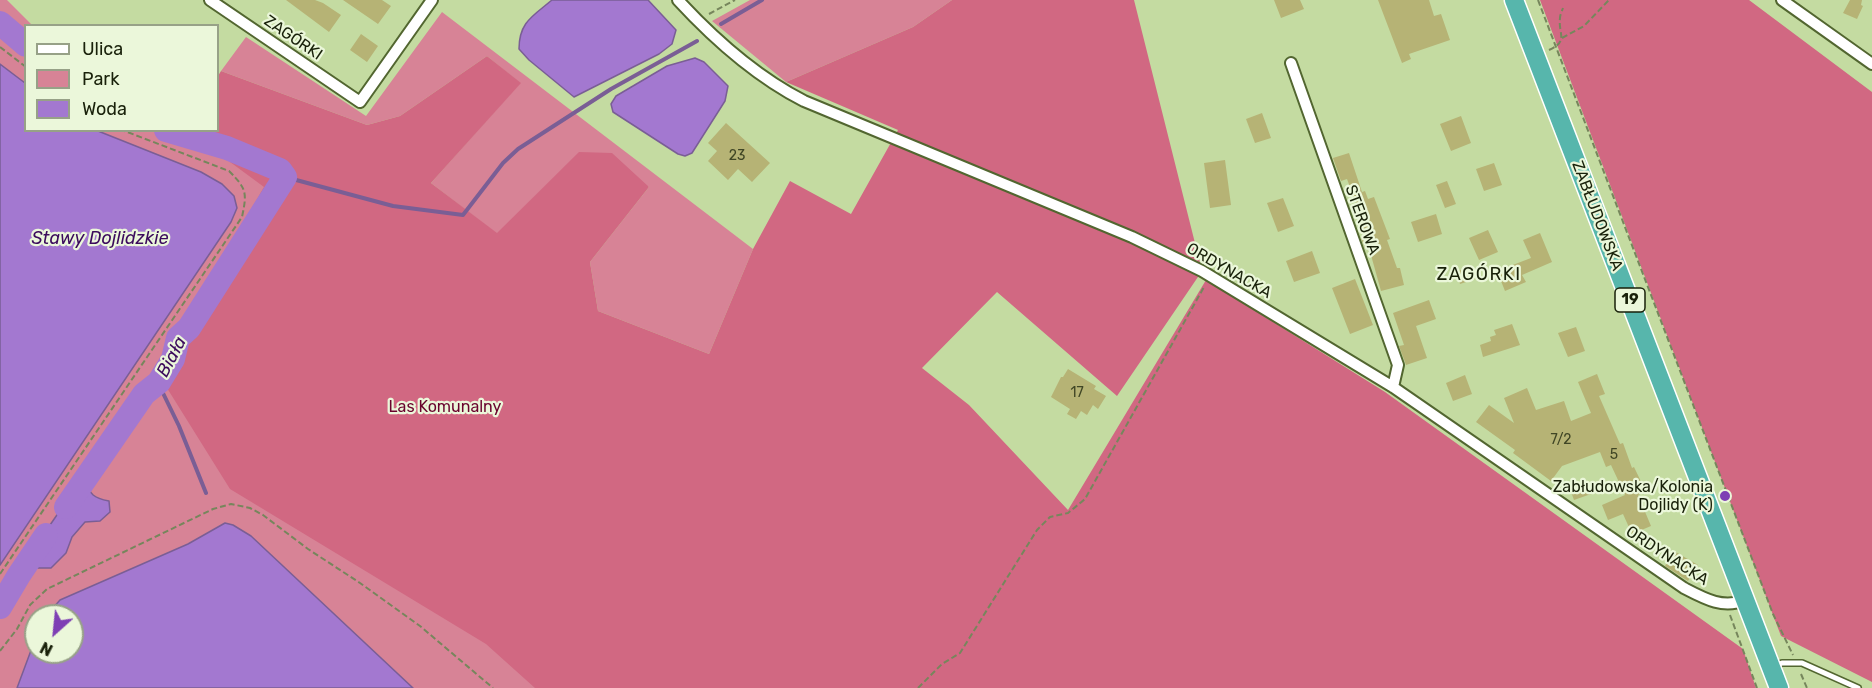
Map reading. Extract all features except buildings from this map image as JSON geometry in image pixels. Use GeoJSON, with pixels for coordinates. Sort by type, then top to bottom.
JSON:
{"type":"FeatureCollection","features":[{"type":"Feature","properties":{"kind":"highway","name":"ZABŁUDOWSKA"},"geometry":{"type":"LineString","coordinates":[[1514,0],[1746,600]]}},
{"type":"Feature","properties":{"kind":"highway","name":"19"},"geometry":{"type":"LineString","coordinates":[[1746,600],[1779,688]]}},
{"type":"Feature","properties":{"kind":"street","name":"ZAGÓRKI"},"geometry":{"type":"LineString","coordinates":[[210,0],[360,102],[432,0]]}},
{"type":"Feature","properties":{"kind":"street","name":"ORDYNACKA"},"geometry":{"type":"LineString","coordinates":[[678,0],[757,74],[796,97],[1132,237],[1210,276],[1393,387],[1684,588],[1721,604],[1734,604],[1746,600]]}},
{"type":"Feature","properties":{"kind":"street"},"geometry":{"type":"LineString","coordinates":[[1782,0],[1872,64]]}},
{"type":"Feature","properties":{"kind":"street","name":"STEROWA"},"geometry":{"type":"LineString","coordinates":[[1291,63],[1398,365],[1393,387]]}},
{"type":"Feature","properties":{"kind":"lane"},"geometry":{"type":"LineString","coordinates":[[1771,668],[1782,663],[1799,663],[1858,688]]}},
{"type":"Feature","properties":{"kind":"path"},"geometry":{"type":"LineString","coordinates":[[699,20],[735,0]]}},
{"type":"Feature","properties":{"kind":"path"},"geometry":{"type":"LineString","coordinates":[[1538,0],[1773,614],[1799,663],[1807,688]]}},
{"type":"Feature","properties":{"kind":"path"},"geometry":{"type":"LineString","coordinates":[[1536,56],[1556,47],[1562,39],[1584,26],[1609,0]]}},
{"type":"Feature","properties":{"kind":"path"},"geometry":{"type":"LineString","coordinates":[[1562,39],[1560,19],[1563,8]]}},
{"type":"Feature","properties":{"kind":"path"},"geometry":{"type":"LineString","coordinates":[[0,47],[24,65]]}},
{"type":"Feature","properties":{"kind":"path"},"geometry":{"type":"LineString","coordinates":[[0,574],[242,217],[247,197],[240,182],[230,171],[127,132]]}},
{"type":"Feature","properties":{"kind":"path"},"geometry":{"type":"LineString","coordinates":[[918,688],[942,664],[960,653],[1037,530],[1050,517],[1068,513],[1085,499],[1210,276]]}},
{"type":"Feature","properties":{"kind":"path"},"geometry":{"type":"LineString","coordinates":[[0,651],[17,629],[30,605],[47,589],[213,509],[231,504],[250,508],[360,583],[420,626],[493,688]]}},
{"type":"Feature","properties":{"kind":"green space"},"geometry":{"type":"Polygon","coordinates":[[[0,0],[7,0],[31,24],[24,24],[24,132],[197,132],[287,166],[553,688],[0,688],[0,0]]]}},
{"type":"Feature","properties":{"kind":"green space"},"geometry":{"type":"Polygon","coordinates":[[[750,0],[952,0],[913,27],[786,82],[712,21],[750,0]]]}},
{"type":"Feature","properties":{"kind":"green space","name":"Las Komunalny"},"geometry":{"type":"Polygon","coordinates":[[[952,0],[1134,0],[1202,271],[1117,396],[997,292],[922,368],[969,405],[1068,510],[1206,280],[1385,392],[1743,649],[1756,688],[535,688],[486,644],[230,489],[157,372],[264,187],[189,132],[219,132],[219,74],[221,71],[367,125],[400,116],[487,56],[521,83],[431,183],[497,233],[579,152],[612,153],[649,187],[590,262],[598,311],[709,354],[753,249],[790,181],[851,214],[898,130],[786,82],[913,27],[952,0]]]}},
{"type":"Feature","properties":{"kind":"green space"},"geometry":{"type":"Polygon","coordinates":[[[1540,0],[1749,0],[1872,92],[1872,682],[1781,636],[1540,0]]]}},
{"type":"Feature","properties":{"kind":"green space"},"geometry":{"type":"Polygon","coordinates":[[[442,12],[753,249],[709,354],[598,311],[590,262],[649,187],[579,153],[497,234],[431,183],[520,83],[487,56],[400,116],[367,125],[221,71],[246,37],[366,116],[442,12]]]}},
{"type":"Feature","properties":{"kind":"water"},"geometry":{"type":"Polygon","coordinates":[[[552,0],[648,0],[676,30],[672,44],[659,54],[574,97],[519,49],[521,32],[528,20],[552,0]]]}},
{"type":"Feature","properties":{"kind":"water"},"geometry":{"type":"Polygon","coordinates":[[[695,58],[704,62],[728,86],[725,101],[692,153],[685,156],[678,154],[613,112],[611,104],[616,96],[667,66],[695,58]]]}},
{"type":"Feature","properties":{"kind":"water","name":"Stawy Dojlidzkie"},"geometry":{"type":"Polygon","coordinates":[[[0,64],[24,82],[24,132],[101,132],[201,172],[222,184],[234,196],[237,208],[231,222],[0,565],[0,64]]]}},
{"type":"Feature","properties":{"kind":"water"},"geometry":{"type":"Polygon","coordinates":[[[84,480],[93,495],[109,501],[110,512],[100,521],[85,522],[72,537],[66,553],[51,568],[38,568],[30,564],[30,554],[79,483],[84,480]]]}},
{"type":"Feature","properties":{"kind":"water"},"geometry":{"type":"Polygon","coordinates":[[[225,523],[251,536],[413,688],[17,688],[26,664],[84,664],[84,604],[56,604],[60,600],[188,544],[225,523]]]}},
{"type":"Feature","properties":{"kind":"waterway"},"geometry":{"type":"LineString","coordinates":[[721,24],[762,0]]}},
{"type":"Feature","properties":{"kind":"waterway","name":"Biała"},"geometry":{"type":"LineString","coordinates":[[0,23],[24,43]]}},
{"type":"Feature","properties":{"kind":"waterway"},"geometry":{"type":"LineString","coordinates":[[285,177],[393,206],[463,215],[503,163],[518,149],[611,89],[697,41]]}},
{"type":"Feature","properties":{"kind":"waterway","name":"Biała"},"geometry":{"type":"LineString","coordinates":[[66,507],[144,394],[159,382],[173,359],[178,338],[189,328],[285,177],[280,170],[227,148],[173,132]]}},
{"type":"Feature","properties":{"kind":"waterway"},"geometry":{"type":"LineString","coordinates":[[159,382],[206,493]]}},
{"type":"Feature","properties":{"kind":"waterway","name":"Biała"},"geometry":{"type":"LineString","coordinates":[[0,607],[46,535]]}},
{"type":"Feature","properties":{"kind":"place","name":"Zabłudowska/Kolonia Dojlidy (K)"},"geometry":{"type":"Point","coordinates":[1725,496]}},
{"type":"Feature","properties":{"kind":"district","name":"ZAGÓRKI"},"geometry":{"type":"Point","coordinates":[1479,275]}}]}
